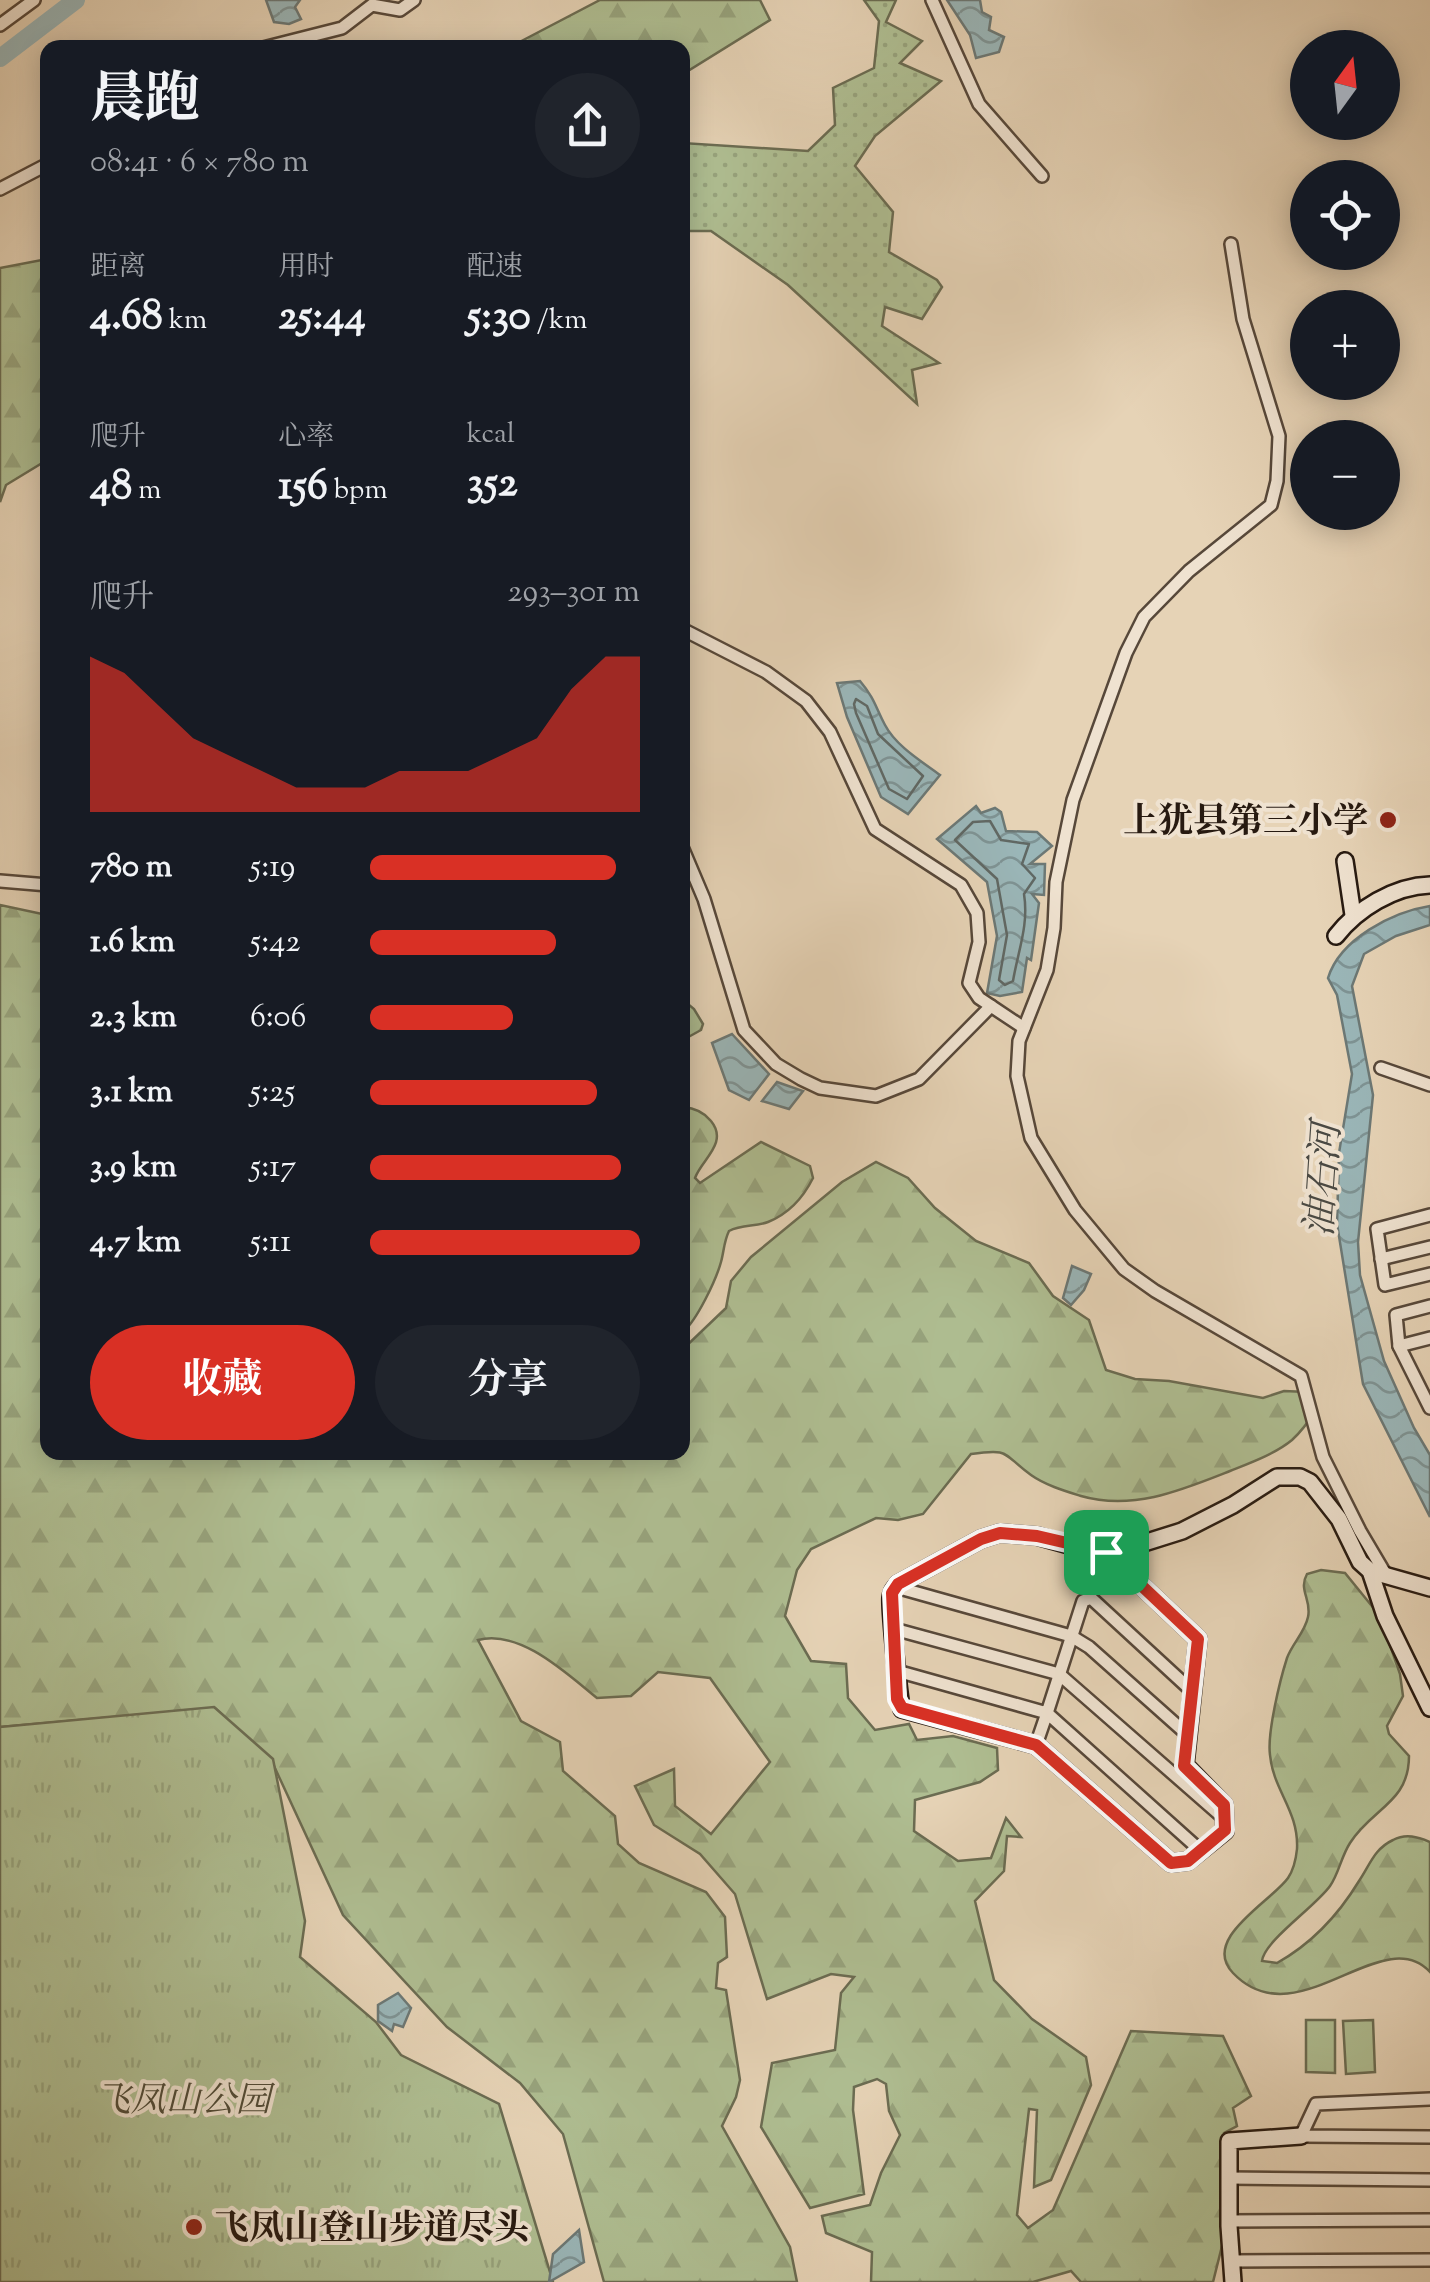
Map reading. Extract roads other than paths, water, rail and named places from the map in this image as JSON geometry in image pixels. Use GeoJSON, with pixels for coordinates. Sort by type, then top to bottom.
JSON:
{"type":"FeatureCollection","features":[{"type":"Feature","properties":{"kind":"street"},"geometry":{"type":"LineString","coordinates":[[0,25],[34,0]]}},
{"type":"Feature","properties":{"kind":"street"},"geometry":{"type":"LineString","coordinates":[[295,40],[342,28],[372,5],[400,10],[414,0]]}},
{"type":"Feature","properties":{"kind":"street"},"geometry":{"type":"LineString","coordinates":[[932,0],[979,104],[1042,176]]}},
{"type":"Feature","properties":{"kind":"street"},"geometry":{"type":"LineString","coordinates":[[0,189],[40,168]]}},
{"type":"Feature","properties":{"kind":"street"},"geometry":{"type":"LineString","coordinates":[[1231,244],[1243,319],[1280,436],[1278,481],[1271,505],[1189,571],[1144,617],[1126,653],[1073,800],[1056,882],[1054,928],[1046,970],[1019,1041],[1016,1076],[1030,1138],[1074,1210],[1124,1268],[1155,1291],[1301,1376],[1323,1457],[1378,1573],[1386,1616],[1430,1708]]}},
{"type":"Feature","properties":{"kind":"street"},"geometry":{"type":"LineString","coordinates":[[690,633],[766,672],[806,701],[830,732],[875,829],[961,886],[977,913],[978,942],[969,983],[979,998],[1024,1028]]}},
{"type":"Feature","properties":{"kind":"street"},"geometry":{"type":"LineString","coordinates":[[1345,861],[1353,915]]}},
{"type":"Feature","properties":{"kind":"street"},"geometry":{"type":"LineString","coordinates":[[690,866],[744,1030],[776,1064],[820,1088],[876,1096],[919,1080],[990,1006]]}},
{"type":"Feature","properties":{"kind":"street"},"geometry":{"type":"LineString","coordinates":[[0,882],[40,884]]}},
{"type":"Feature","properties":{"kind":"street"},"geometry":{"type":"LineString","coordinates":[[1336,936],[1353,915],[1403,891],[1430,885]]}},
{"type":"Feature","properties":{"kind":"street"},"geometry":{"type":"LineString","coordinates":[[1380,1068],[1430,1085]]}},
{"type":"Feature","properties":{"kind":"street"},"geometry":{"type":"LineString","coordinates":[[1430,1215],[1377,1229],[1385,1285],[1430,1274]]}},
{"type":"Feature","properties":{"kind":"street"},"geometry":{"type":"LineString","coordinates":[[1381,1259],[1430,1247]]}},
{"type":"Feature","properties":{"kind":"street"},"geometry":{"type":"LineString","coordinates":[[1430,1306],[1396,1315],[1399,1346],[1430,1408]]}},
{"type":"Feature","properties":{"kind":"street"},"geometry":{"type":"LineString","coordinates":[[1399,1346],[1430,1338]]}},
{"type":"Feature","properties":{"kind":"street"},"geometry":{"type":"LineString","coordinates":[[1106,1552],[1198,1639],[1184,1766],[1224,1805],[1225,1830],[1188,1861],[1171,1863],[1036,1745],[902,1708],[897,1699],[891,1604],[896,1588],[981,1539],[1000,1533],[1037,1536],[1106,1552],[1128,1548],[1182,1530],[1233,1505],[1277,1477],[1288,1475],[1310,1482],[1339,1519],[1360,1562],[1378,1573],[1430,1588]]}},
{"type":"Feature","properties":{"kind":"street"},"geometry":{"type":"LineString","coordinates":[[896,1588],[1071,1636],[1090,1647],[1189,1736]]}},
{"type":"Feature","properties":{"kind":"street"},"geometry":{"type":"LineString","coordinates":[[1036,1745],[1083,1601],[1091,1598],[1193,1692]]}},
{"type":"Feature","properties":{"kind":"street"},"geometry":{"type":"LineString","coordinates":[[894,1630],[1059,1674],[1226,1820]]}},
{"type":"Feature","properties":{"kind":"street"},"geometry":{"type":"LineString","coordinates":[[897,1671],[1047,1713],[1201,1852]]}},
{"type":"Feature","properties":{"kind":"street"},"geometry":{"type":"LineString","coordinates":[[1301,2136],[1316,2104],[1430,2099]]}},
{"type":"Feature","properties":{"kind":"street"},"geometry":{"type":"LineString","coordinates":[[1234,2282],[1229,2141],[1301,2136],[1430,2138]]}},
{"type":"Feature","properties":{"kind":"street"},"geometry":{"type":"LineString","coordinates":[[1229,2178],[1430,2180]]}},
{"type":"Feature","properties":{"kind":"street"},"geometry":{"type":"LineString","coordinates":[[1229,2221],[1430,2220]]}},
{"type":"Feature","properties":{"kind":"street"},"geometry":{"type":"LineString","coordinates":[[1232,2262],[1430,2260]]}},
{"type":"Feature","properties":{"kind":"water"},"geometry":{"type":"Polygon","coordinates":[[[266,0],[300,0],[295,7],[301,19],[289,24],[274,22],[266,0]]]}},
{"type":"Feature","properties":{"kind":"water"},"geometry":{"type":"Polygon","coordinates":[[[947,0],[980,0],[982,12],[991,17],[989,30],[1004,37],[999,52],[976,58],[970,35],[947,0]]]}},
{"type":"Feature","properties":{"kind":"water"},"geometry":{"type":"Polygon","coordinates":[[[860,681],[896,740],[940,775],[908,814],[881,797],[847,717],[837,683],[860,681]]]}},
{"type":"Feature","properties":{"kind":"water"},"geometry":{"type":"Polygon","coordinates":[[[976,806],[981,813],[995,808],[1001,812],[1006,831],[1037,832],[1052,846],[1030,864],[1045,864],[1044,895],[1032,894],[1039,903],[1022,992],[1000,996],[987,993],[997,936],[987,882],[937,839],[976,806]]]}},
{"type":"Feature","properties":{"kind":"water"},"geometry":{"type":"Polygon","coordinates":[[[1430,906],[1430,925],[1396,936],[1364,954],[1352,986],[1373,1095],[1358,1242],[1360,1275],[1384,1361],[1430,1455],[1430,1517],[1363,1384],[1337,1224],[1339,1153],[1352,1074],[1337,995],[1328,978],[1344,951],[1369,930],[1400,914],[1430,906]]]}},
{"type":"Feature","properties":{"kind":"water"},"geometry":{"type":"Polygon","coordinates":[[[732,1034],[769,1074],[749,1100],[729,1090],[712,1043],[732,1034]]]}},
{"type":"Feature","properties":{"kind":"water"},"geometry":{"type":"Polygon","coordinates":[[[777,1082],[803,1091],[789,1109],[762,1101],[777,1082]]]}},
{"type":"Feature","properties":{"kind":"water"},"geometry":{"type":"Polygon","coordinates":[[[1072,1266],[1091,1274],[1071,1305],[1063,1298],[1072,1266]]]}},
{"type":"Feature","properties":{"kind":"water"},"geometry":{"type":"Polygon","coordinates":[[[398,1993],[411,2008],[403,2027],[394,2024],[392,2031],[378,2021],[378,2005],[398,1993]]]}},
{"type":"Feature","properties":{"kind":"water"},"geometry":{"type":"Polygon","coordinates":[[[579,2230],[584,2262],[549,2282],[553,2254],[579,2230]]]}},
{"type":"Feature","properties":{"kind":"waterway"},"geometry":{"type":"LineString","coordinates":[[0,58],[76,0]]}},
{"type":"Feature","properties":{"kind":"place","name":"上犹县第三小学"},"geometry":{"type":"Point","coordinates":[1388,820]}},
{"type":"Feature","properties":{"kind":"place","name":"飞凤山登山步道尽头"},"geometry":{"type":"Point","coordinates":[194,2227]}},
{"type":"Feature","properties":{"kind":"water label","name":"油石河"},"geometry":{"type":"Point","coordinates":[1322,1180]}},
{"type":"Feature","properties":{"kind":"park label","name":"飞凤山公园"},"geometry":{"type":"Point","coordinates":[183,2099]}}]}
